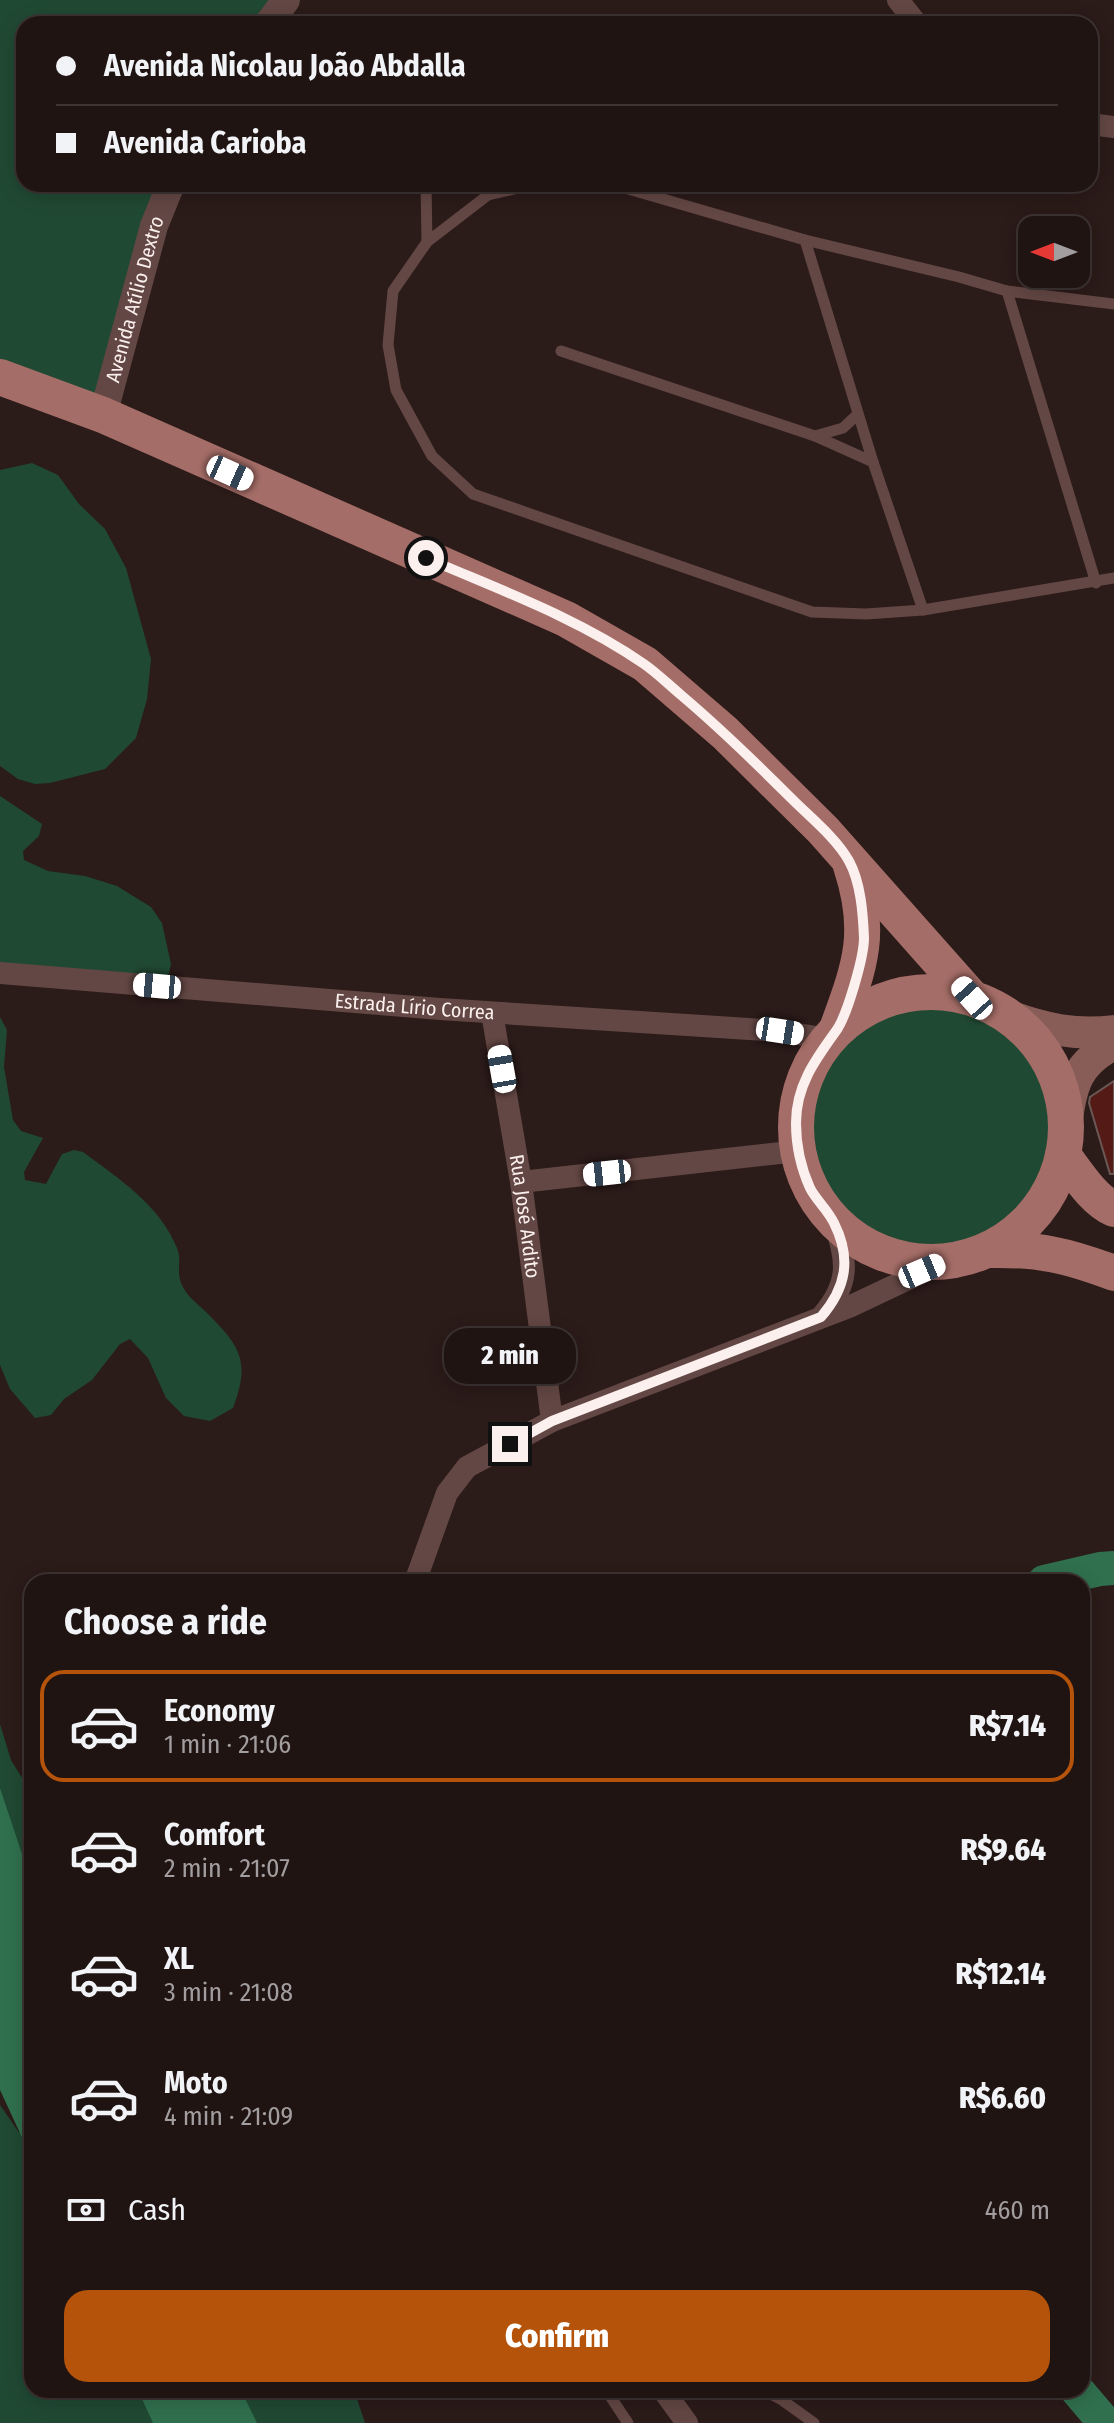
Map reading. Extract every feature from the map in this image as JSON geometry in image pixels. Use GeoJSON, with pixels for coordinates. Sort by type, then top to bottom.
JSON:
{"type":"FeatureCollection","features":[{"type":"Feature","properties":{"kind":"main road"},"geometry":{"type":"LineString","coordinates":[[0,377],[103,415],[566,619],[645,664],[725,733],[823,830],[972,998]]}},
{"type":"Feature","properties":{"kind":"main road"},"geometry":{"type":"LineString","coordinates":[[849,861],[859,892],[864,941],[856,979],[833,1034],[811,1064],[800,1092],[796,1121],[798,1151],[810,1189],[834,1222],[865,1246],[902,1260],[942,1263],[988,1250],[1031,1250],[1076,1259],[1114,1273]]}},
{"type":"Feature","properties":{"kind":"main road"},"geometry":{"type":"LineString","coordinates":[[833,1034],[867,1008],[901,995],[937,991],[972,998],[1046,1029],[1111,1045]]}},
{"type":"Feature","properties":{"kind":"main road"},"geometry":{"type":"LineString","coordinates":[[1009,1016],[1039,1046],[1058,1083],[1064,1140],[1086,1185],[1114,1209]]}},
{"type":"Feature","properties":{"kind":"main road"},"geometry":{"type":"LineString","coordinates":[[988,1250],[1022,1227],[1048,1194],[1064,1140],[1071,1089],[1082,1067],[1111,1045]]}},
{"type":"Feature","properties":{"kind":"street"},"geometry":{"type":"LineString","coordinates":[[898,0],[911,16]]}},
{"type":"Feature","properties":{"kind":"street","name":"Avenida Atílio Dextro"},"geometry":{"type":"LineString","coordinates":[[103,415],[154,226],[168,192]]}},
{"type":"Feature","properties":{"kind":"street","name":"Estrada Lírio Correa"},"geometry":{"type":"LineString","coordinates":[[0,973],[492,1013],[833,1034]]}},
{"type":"Feature","properties":{"kind":"street","name":"Rua José Ardito"},"geometry":{"type":"LineString","coordinates":[[492,1013],[521,1182],[552,1421]]}},
{"type":"Feature","properties":{"kind":"street"},"geometry":{"type":"LineString","coordinates":[[521,1182],[798,1151]]}},
{"type":"Feature","properties":{"kind":"street"},"geometry":{"type":"LineString","coordinates":[[821,1317],[836,1300],[843,1278],[843,1255],[834,1222]]}},
{"type":"Feature","properties":{"kind":"street"},"geometry":{"type":"LineString","coordinates":[[417,1574],[447,1493],[467,1467],[552,1421],[849,1307],[942,1263]]}},
{"type":"Feature","properties":{"kind":"street"},"geometry":{"type":"LineString","coordinates":[[669,2398],[687,2423]]}},
{"type":"Feature","properties":{"kind":"lane"},"geometry":{"type":"LineString","coordinates":[[426,192],[427,242]]}},
{"type":"Feature","properties":{"kind":"lane"},"geometry":{"type":"LineString","coordinates":[[501,192],[488,195],[427,242],[393,291],[388,345],[396,390],[432,456],[473,494],[812,612],[866,614],[923,610],[1114,578]]}},
{"type":"Feature","properties":{"kind":"lane"},"geometry":{"type":"LineString","coordinates":[[639,192],[805,240],[1007,291],[1114,304]]}},
{"type":"Feature","properties":{"kind":"lane"},"geometry":{"type":"LineString","coordinates":[[805,240],[873,462],[923,610]]}},
{"type":"Feature","properties":{"kind":"lane"},"geometry":{"type":"LineString","coordinates":[[1007,291],[1096,583]]}},
{"type":"Feature","properties":{"kind":"lane"},"geometry":{"type":"LineString","coordinates":[[561,351],[815,436],[873,462]]}},
{"type":"Feature","properties":{"kind":"lane"},"geometry":{"type":"LineString","coordinates":[[815,436],[843,428],[858,414]]}},
{"type":"Feature","properties":{"kind":"lane"},"geometry":{"type":"LineString","coordinates":[[611,2398],[628,2423]]}},
{"type":"Feature","properties":{"kind":"lane"},"geometry":{"type":"LineString","coordinates":[[778,2398],[814,2423]]}},
{"type":"Feature","properties":{"kind":"shaded area"},"geometry":{"type":"Polygon","coordinates":[[[0,0],[286,0],[274,16],[16,16],[16,192],[164,192],[95,401],[0,370],[0,0]]]}},
{"type":"Feature","properties":{"kind":"shaded area"},"geometry":{"type":"Polygon","coordinates":[[[32,463],[58,475],[79,504],[105,529],[126,568],[151,659],[147,699],[136,738],[105,769],[35,784],[18,779],[0,766],[0,470],[32,463]]]}},
{"type":"Feature","properties":{"kind":"shaded area"},"geometry":{"type":"Polygon","coordinates":[[[0,796],[42,824],[39,836],[23,851],[24,860],[48,871],[85,876],[117,886],[151,907],[162,923],[171,964],[167,982],[0,974],[0,796]]]}},
{"type":"Feature","properties":{"kind":"shaded area"},"geometry":{"type":"Polygon","coordinates":[[[931,1009],[954,1011],[976,1018],[1014,1044],[1040,1082],[1047,1104],[1047,1150],[1040,1172],[1014,1210],[976,1236],[954,1243],[931,1245],[908,1243],[886,1236],[848,1210],[822,1172],[815,1150],[813,1127],[815,1104],[822,1082],[848,1044],[886,1018],[908,1011],[931,1009]]]}},
{"type":"Feature","properties":{"kind":"shaded area"},"geometry":{"type":"Polygon","coordinates":[[[0,1017],[7,1030],[4,1067],[13,1120],[21,1131],[43,1138],[24,1172],[25,1180],[46,1184],[62,1154],[74,1150],[83,1152],[124,1183],[149,1205],[169,1232],[179,1253],[181,1283],[186,1292],[234,1344],[239,1355],[241,1378],[233,1408],[210,1421],[184,1416],[166,1398],[148,1358],[130,1339],[120,1344],[92,1380],[64,1399],[51,1415],[35,1418],[10,1389],[0,1365],[0,1017]]]}},
{"type":"Feature","properties":{"kind":"shaded area"},"geometry":{"type":"Polygon","coordinates":[[[0,1724],[11,1760],[24,1781],[24,1916],[0,1878],[0,1724]]]}},
{"type":"Feature","properties":{"kind":"shaded area"},"geometry":{"type":"Polygon","coordinates":[[[0,1788],[24,1860],[24,2142],[0,2090],[0,1788]]]}},
{"type":"Feature","properties":{"kind":"shaded area"},"geometry":{"type":"Polygon","coordinates":[[[0,2105],[24,2137],[24,2398],[157,2398],[164,2423],[0,2423],[0,2105]]]}},
{"type":"Feature","properties":{"kind":"shaded area"},"geometry":{"type":"Polygon","coordinates":[[[142,2398],[245,2398],[257,2423],[153,2423],[142,2398]]]}},
{"type":"Feature","properties":{"kind":"shaded area"},"geometry":{"type":"Polygon","coordinates":[[[234,2398],[357,2398],[365,2423],[242,2423],[234,2398]]]}},
{"type":"Feature","properties":{"kind":"building"},"geometry":{"type":"Polygon","coordinates":[[[1114,1081],[1114,1174],[1110,1174],[1089,1103],[1090,1097],[1114,1081]]]}},
{"type":"Feature","properties":{"kind":"waterway"},"geometry":{"type":"LineString","coordinates":[[1078,1574],[1114,1568]]}},
{"type":"Feature","properties":{"kind":"waterway"},"geometry":{"type":"LineString","coordinates":[[1084,2398],[1105,2423]]}},
{"type":"Feature","properties":{"kind":"route"},"geometry":{"type":"LineString","coordinates":[[426,558],[566,619],[645,664],[725,733],[823,830],[849,861],[859,892],[864,941],[856,979],[837,1029],[811,1064],[800,1092],[796,1121],[798,1151],[810,1189],[834,1222],[840,1239],[844,1270],[842,1287],[836,1300],[821,1317],[552,1421],[510,1444]]}}]}
